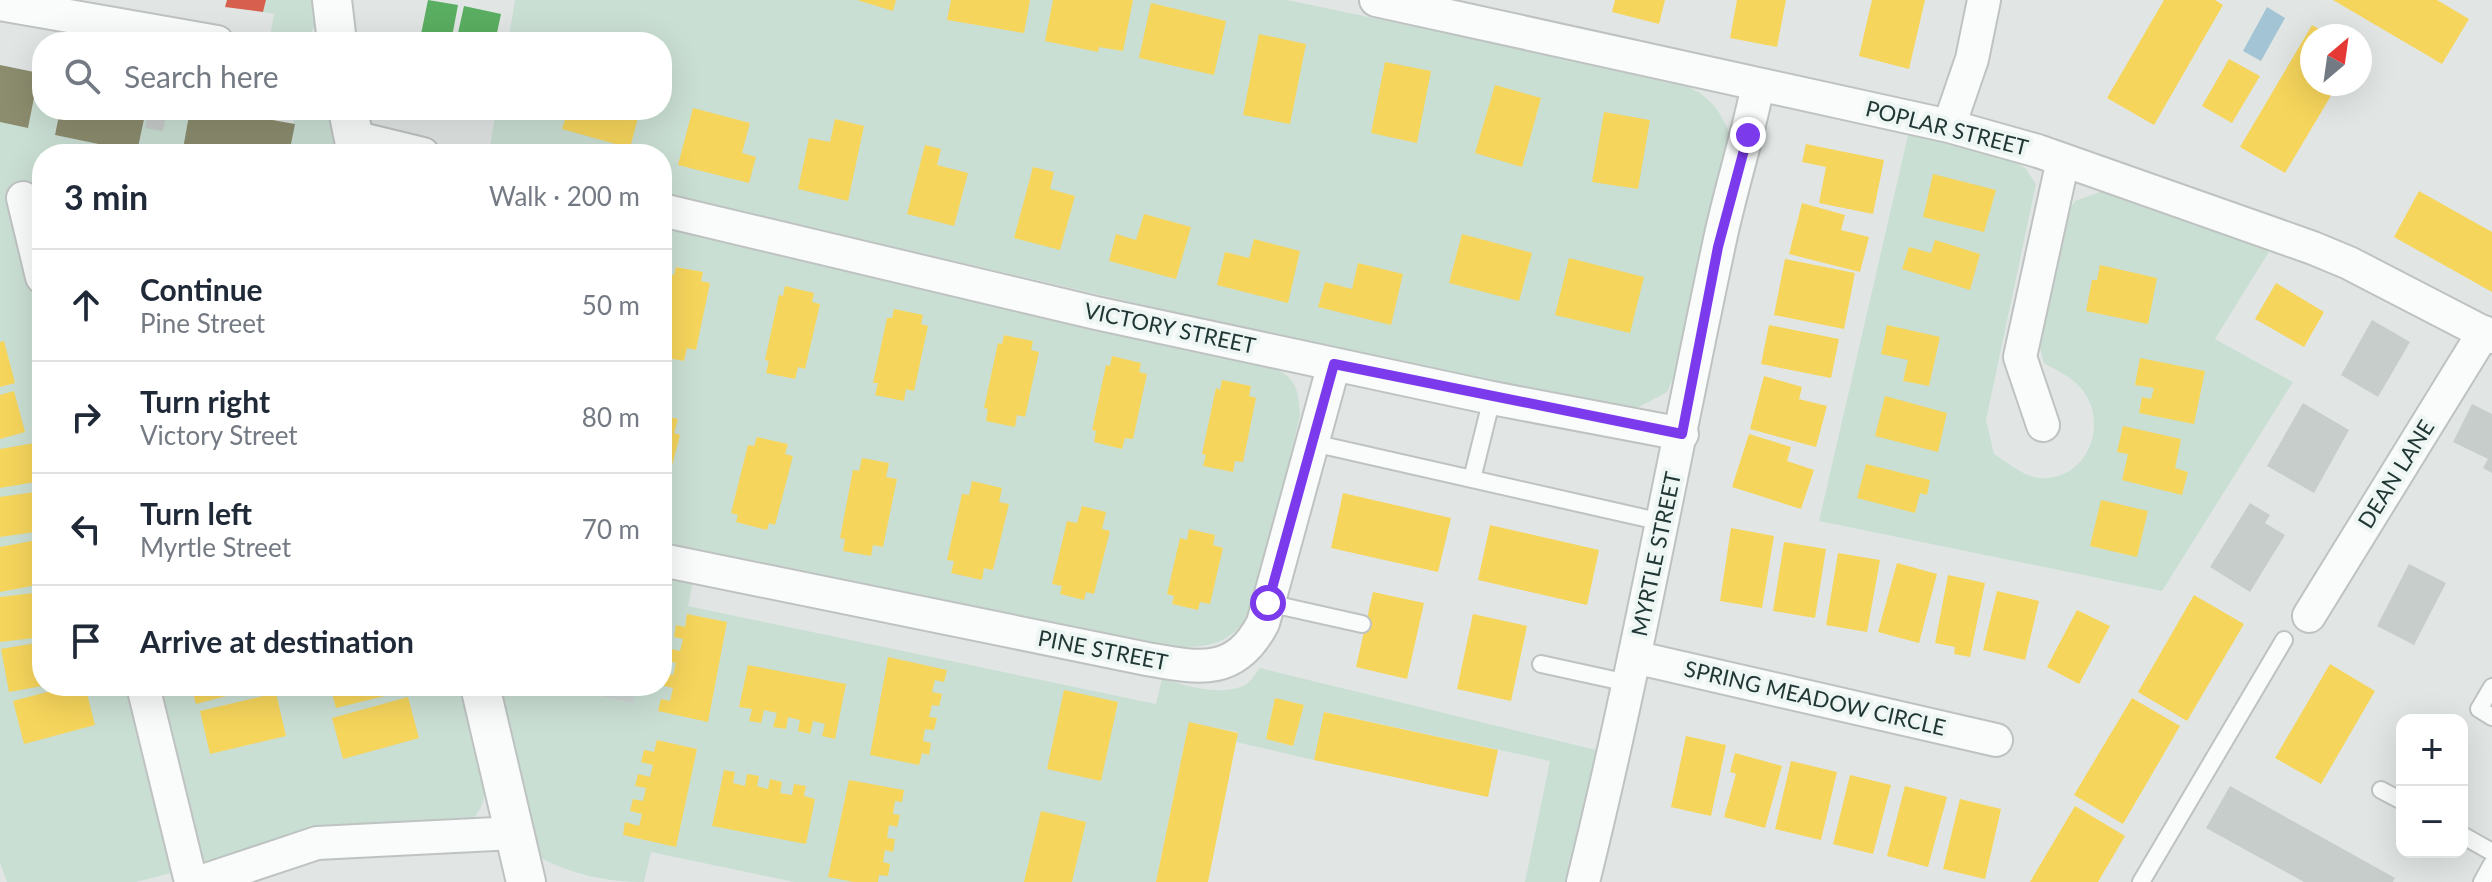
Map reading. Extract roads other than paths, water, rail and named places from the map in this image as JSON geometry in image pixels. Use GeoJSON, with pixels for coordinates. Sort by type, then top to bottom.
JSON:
{"type":"FeatureCollection","features":[{"type":"Feature","properties":{"kind":"street"},"geometry":{"type":"LineString","coordinates":[[332,0],[336,32]]}},
{"type":"Feature","properties":{"kind":"street","name":"POPLAR STREET"},"geometry":{"type":"LineString","coordinates":[[1376,0],[1949,126],[2063,160],[2313,248],[2349,263],[2488,335]]}},
{"type":"Feature","properties":{"kind":"street"},"geometry":{"type":"LineString","coordinates":[[1949,126],[1972,59],[1984,0]]}},
{"type":"Feature","properties":{"kind":"street"},"geometry":{"type":"LineString","coordinates":[[0,4],[160,32]]}},
{"type":"Feature","properties":{"kind":"street","name":"MYRTLE STREET"},"geometry":{"type":"LineString","coordinates":[[1583,882],[1682,434],[1718,247],[1758,85]]}},
{"type":"Feature","properties":{"kind":"street"},"geometry":{"type":"LineString","coordinates":[[353,134],[388,144]]}},
{"type":"Feature","properties":{"kind":"street"},"geometry":{"type":"LineString","coordinates":[[2043,425],[2020,357],[2063,160]]}},
{"type":"Feature","properties":{"kind":"street"},"geometry":{"type":"LineString","coordinates":[[23,198],[32,235]]}},
{"type":"Feature","properties":{"kind":"street","name":"VICTORY STREET"},"geometry":{"type":"LineString","coordinates":[[672,212],[1096,313],[1492,398],[1682,434]]}},
{"type":"Feature","properties":{"kind":"street","name":"DEAN LANE"},"geometry":{"type":"LineString","coordinates":[[2309,616],[2488,335]]}},
{"type":"Feature","properties":{"kind":"street","name":"PINE STREET"},"geometry":{"type":"LineString","coordinates":[[672,562],[1147,659],[1200,668],[1227,663],[1253,642],[1263,623],[1334,364]]}},
{"type":"Feature","properties":{"kind":"street","name":"SPRING MEADOW CIRCLE"},"geometry":{"type":"LineString","coordinates":[[1631,670],[1996,740]]}},
{"type":"Feature","properties":{"kind":"street"},"geometry":{"type":"LineString","coordinates":[[145,696],[191,882]]}},
{"type":"Feature","properties":{"kind":"street"},"geometry":{"type":"LineString","coordinates":[[482,696],[526,882]]}},
{"type":"Feature","properties":{"kind":"street"},"geometry":{"type":"LineString","coordinates":[[200,882],[317,843],[515,833]]}},
{"type":"Feature","properties":{"kind":"lane"},"geometry":{"type":"LineString","coordinates":[[1472,479],[1492,398]]}},
{"type":"Feature","properties":{"kind":"lane"},"geometry":{"type":"LineString","coordinates":[[1313,443],[1662,522]]}},
{"type":"Feature","properties":{"kind":"lane"},"geometry":{"type":"LineString","coordinates":[[1268,603],[1362,624]]}},
{"type":"Feature","properties":{"kind":"lane"},"geometry":{"type":"LineString","coordinates":[[2141,882],[2284,640]]}},
{"type":"Feature","properties":{"kind":"lane"},"geometry":{"type":"LineString","coordinates":[[1541,664],[1631,670]]}},
{"type":"Feature","properties":{"kind":"lane"},"geometry":{"type":"LineString","coordinates":[[2492,687],[2479,709],[2492,717]]}},
{"type":"Feature","properties":{"kind":"lane"},"geometry":{"type":"LineString","coordinates":[[2381,790],[2396,798]]}},
{"type":"Feature","properties":{"kind":"lane"},"geometry":{"type":"LineString","coordinates":[[2468,838],[2492,852]]}},
{"type":"Feature","properties":{"kind":"lane"},"geometry":{"type":"LineString","coordinates":[[2482,882],[2492,864]]}},
{"type":"Feature","properties":{"kind":"water"},"geometry":{"type":"Polygon","coordinates":[[[2267,7],[2285,18],[2261,61],[2243,51],[2267,7]]]}}]}
